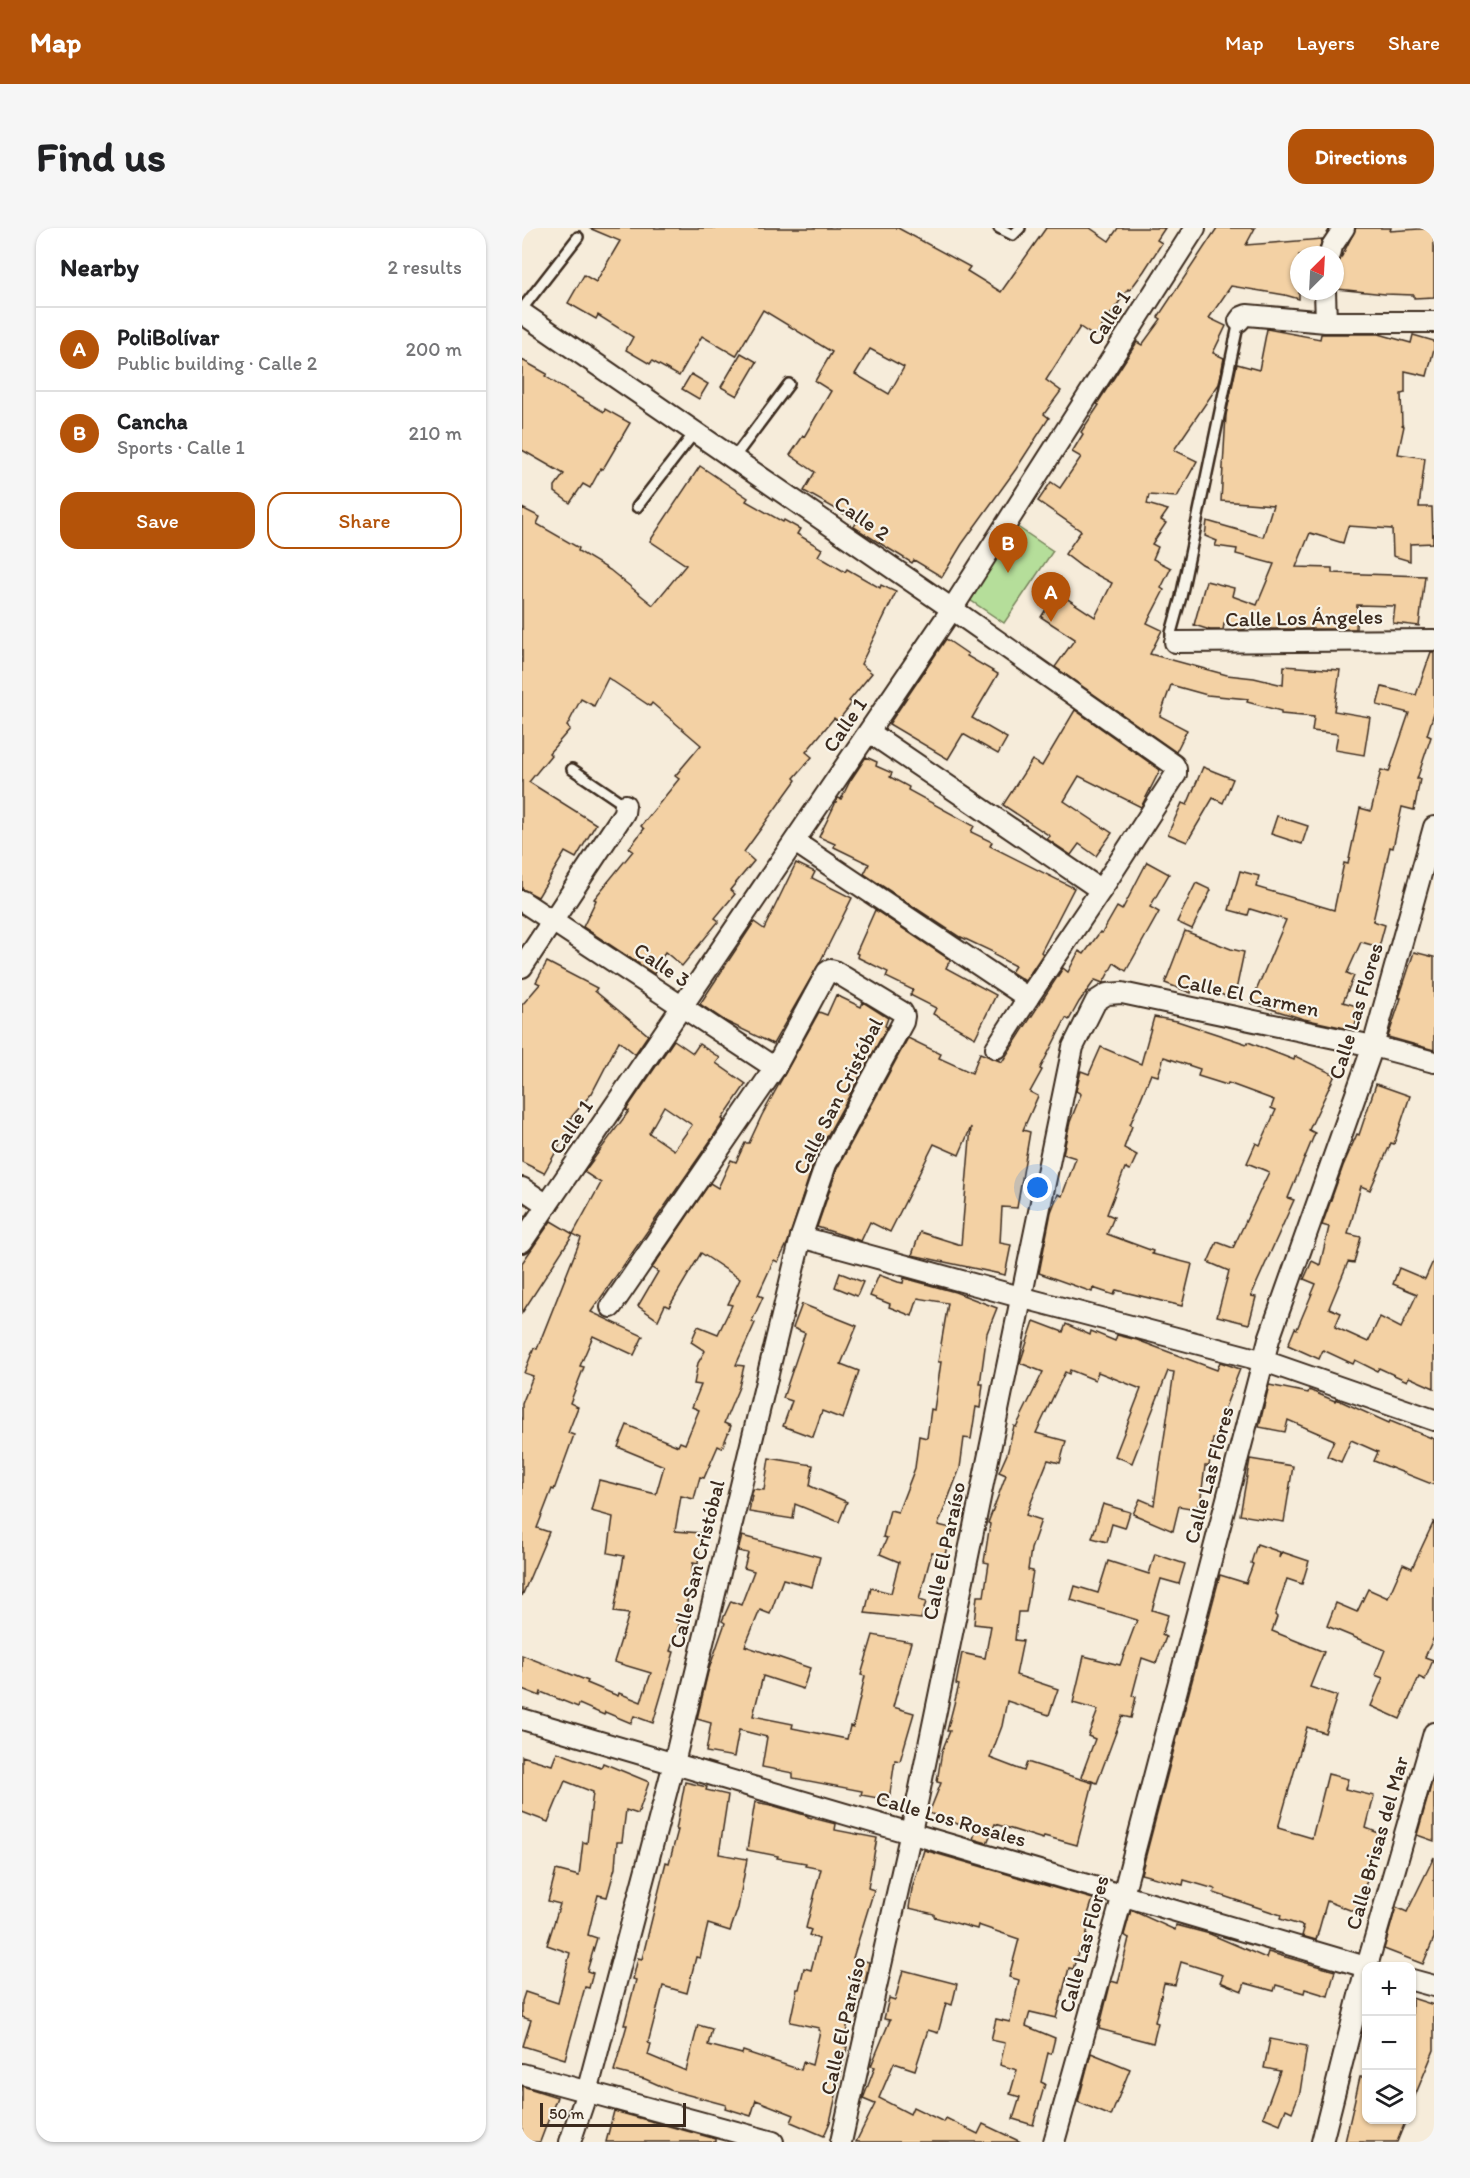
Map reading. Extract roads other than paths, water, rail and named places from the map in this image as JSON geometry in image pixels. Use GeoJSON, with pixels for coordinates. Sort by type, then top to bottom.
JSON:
{"type":"FeatureCollection","features":[{"type":"Feature","properties":{"kind":"street","name":"Calle 1"},"geometry":{"type":"LineString","coordinates":[[522,1242],[952,609],[1196,228]]}},
{"type":"Feature","properties":{"kind":"street"},"geometry":{"type":"LineString","coordinates":[[1332,246],[1344,228]]}},
{"type":"Feature","properties":{"kind":"street"},"geometry":{"type":"LineString","coordinates":[[1325,300],[1326,322]]}},
{"type":"Feature","properties":{"kind":"street","name":"Calle 2"},"geometry":{"type":"LineString","coordinates":[[522,311],[1174,765],[1176,774],[1101,890]]}},
{"type":"Feature","properties":{"kind":"street"},"geometry":{"type":"LineString","coordinates":[[1239,321],[1247,315],[1326,322],[1434,322]]}},
{"type":"Feature","properties":{"kind":"street","name":"Calle Los Ángeles"},"geometry":{"type":"LineString","coordinates":[[1175,642],[1434,640]]}},
{"type":"Feature","properties":{"kind":"street"},"geometry":{"type":"LineString","coordinates":[[869,732],[1101,890],[996,1048]]}},
{"type":"Feature","properties":{"kind":"street"},"geometry":{"type":"LineString","coordinates":[[522,967],[624,813],[625,806]]}},
{"type":"Feature","properties":{"kind":"street","name":"Calle Las Flores"},"geometry":{"type":"LineString","coordinates":[[1054,2142],[1123,1894],[1273,1328],[1373,1046],[1434,827]]}},
{"type":"Feature","properties":{"kind":"street"},"geometry":{"type":"LineString","coordinates":[[795,842],[1028,998]]}},
{"type":"Feature","properties":{"kind":"street","name":"Calle 3"},"geometry":{"type":"LineString","coordinates":[[522,901],[775,1068]]}},
{"type":"Feature","properties":{"kind":"street","name":"Calle San Cristóbal"},"geometry":{"type":"LineString","coordinates":[[570,2142],[587,2091],[674,1762],[801,1237],[826,1164],[903,1022],[904,1016],[902,1012],[830,970],[775,1068]]}},
{"type":"Feature","properties":{"kind":"street","name":"Calle El Carmen"},"geometry":{"type":"LineString","coordinates":[[1122,993],[1373,1046],[1434,1062]]}},
{"type":"Feature","properties":{"kind":"street","name":"Calle El Paraíso"},"geometry":{"type":"LineString","coordinates":[[841,2142],[911,1832],[1073,1047],[1096,1001],[1107,994],[1122,993]]}},
{"type":"Feature","properties":{"kind":"street"},"geometry":{"type":"LineString","coordinates":[[611,1307],[775,1068]]}},
{"type":"Feature","properties":{"kind":"street"},"geometry":{"type":"LineString","coordinates":[[522,1188],[547,1205]]}},
{"type":"Feature","properties":{"kind":"street"},"geometry":{"type":"LineString","coordinates":[[801,1237],[1020,1298],[1264,1361],[1434,1420]]}},
{"type":"Feature","properties":{"kind":"street","name":"Calle Los Rosales"},"geometry":{"type":"LineString","coordinates":[[522,1719],[1362,1966]]}},
{"type":"Feature","properties":{"kind":"street","name":"Calle Brisas del Mar"},"geometry":{"type":"LineString","coordinates":[[1368,1962],[1434,1733]]}},
{"type":"Feature","properties":{"kind":"street"},"geometry":{"type":"LineString","coordinates":[[1416,1981],[1434,1986]]}},
{"type":"Feature","properties":{"kind":"street","name":"Calle Brisas del Mar"},"geometry":{"type":"LineString","coordinates":[[1322,2142],[1362,1986]]}},
{"type":"Feature","properties":{"kind":"street"},"geometry":{"type":"LineString","coordinates":[[522,2074],[773,2142]]}},
{"type":"Feature","properties":{"kind":"lane"},"geometry":{"type":"LineString","coordinates":[[999,228],[1013,235],[1020,228]]}},
{"type":"Feature","properties":{"kind":"lane"},"geometry":{"type":"LineString","coordinates":[[522,311],[578,237]]}},
{"type":"Feature","properties":{"kind":"lane"},"geometry":{"type":"LineString","coordinates":[[1175,642],[1171,638],[1171,633],[1181,597],[1239,321]]}},
{"type":"Feature","properties":{"kind":"lane"},"geometry":{"type":"LineString","coordinates":[[733,459],[789,384]]}},
{"type":"Feature","properties":{"kind":"lane"},"geometry":{"type":"LineString","coordinates":[[637,507],[695,432]]}},
{"type":"Feature","properties":{"kind":"lane"},"geometry":{"type":"LineString","coordinates":[[572,770],[625,806]]}},
{"type":"Feature","properties":{"kind":"place","name":"Cancha"},"geometry":{"type":"Point","coordinates":[1008,573]}},
{"type":"Feature","properties":{"kind":"place","name":"PoliBolívar"},"geometry":{"type":"Point","coordinates":[1051,622]}}]}
